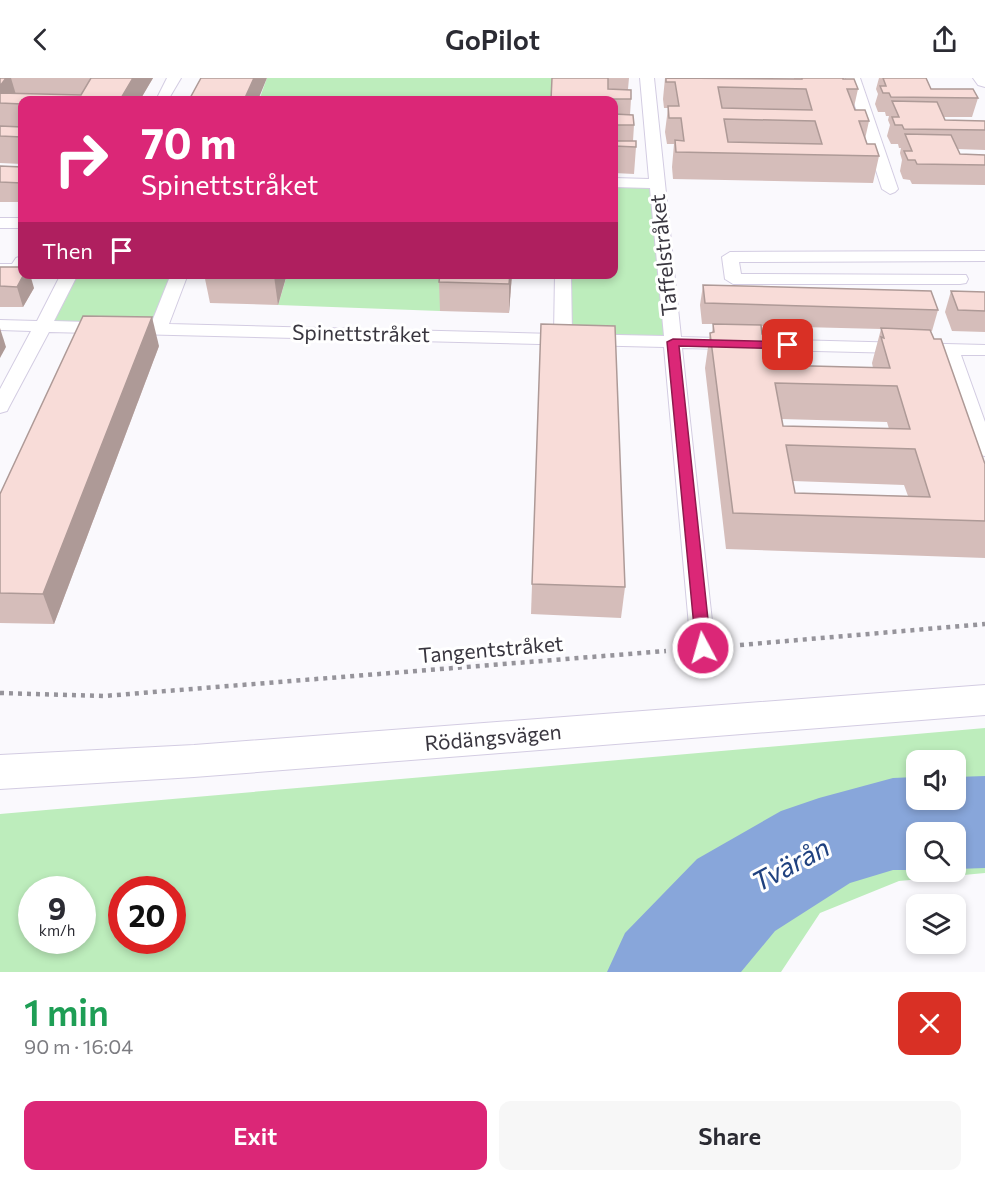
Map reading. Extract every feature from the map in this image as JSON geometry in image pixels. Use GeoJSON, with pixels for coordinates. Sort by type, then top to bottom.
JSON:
{"type":"FeatureCollection","features":[{"type":"Feature","properties":{"kind":"street","name":"Rödängsvägen"},"geometry":{"type":"LineString","coordinates":[[0,772],[194,761],[985,700]]}},
{"type":"Feature","properties":{"kind":"lane"},"geometry":{"type":"LineString","coordinates":[[164,96],[174,78]]}},
{"type":"Feature","properties":{"kind":"lane","name":"Taffelstråket"},"geometry":{"type":"LineString","coordinates":[[647,78],[703,648]]}},
{"type":"Feature","properties":{"kind":"lane"},"geometry":{"type":"LineString","coordinates":[[853,78],[890,189]]}},
{"type":"Feature","properties":{"kind":"lane"},"geometry":{"type":"LineString","coordinates":[[618,183],[657,184]]}},
{"type":"Feature","properties":{"kind":"lane"},"geometry":{"type":"LineString","coordinates":[[0,223],[18,223]]}},
{"type":"Feature","properties":{"kind":"lane"},"geometry":{"type":"LineString","coordinates":[[960,279],[733,279],[730,257],[985,256]]}},
{"type":"Feature","properties":{"kind":"lane"},"geometry":{"type":"LineString","coordinates":[[0,269],[18,269]]}},
{"type":"Feature","properties":{"kind":"lane"},"geometry":{"type":"LineString","coordinates":[[0,406],[67,279]]}},
{"type":"Feature","properties":{"kind":"lane"},"geometry":{"type":"LineString","coordinates":[[158,329],[178,279]]}},
{"type":"Feature","properties":{"kind":"lane"},"geometry":{"type":"LineString","coordinates":[[563,279],[563,340]]}},
{"type":"Feature","properties":{"kind":"lane","name":"Spinettstråket"},"geometry":{"type":"LineString","coordinates":[[0,325],[985,350]]}},
{"type":"Feature","properties":{"kind":"lane"},"geometry":{"type":"LineString","coordinates":[[950,349],[985,450]]}},
{"type":"Feature","properties":{"kind":"path","name":"Tangentstråket"},"geometry":{"type":"LineString","coordinates":[[0,693],[104,696],[985,624]]}},
{"type":"Feature","properties":{"kind":"green space"},"geometry":{"type":"Polygon","coordinates":[[[267,78],[552,78],[551,96],[260,96],[267,78]]]}},
{"type":"Feature","properties":{"kind":"green space"},"geometry":{"type":"Polygon","coordinates":[[[618,183],[657,184],[673,342],[563,340],[563,279],[618,279],[618,183]]]}},
{"type":"Feature","properties":{"kind":"green space"},"geometry":{"type":"Polygon","coordinates":[[[68,279],[178,279],[158,329],[43,326],[68,279]]]}},
{"type":"Feature","properties":{"kind":"green space"},"geometry":{"type":"Polygon","coordinates":[[[286,279],[444,279],[440,311],[278,305],[286,279]]]}},
{"type":"Feature","properties":{"kind":"green space"},"geometry":{"type":"Polygon","coordinates":[[[985,728],[985,873],[966,875],[966,822],[906,822],[906,880],[899,881],[820,913],[781,972],[0,972],[0,814],[985,728]]]}},
{"type":"Feature","properties":{"kind":"building"},"geometry":{"type":"Polygon","coordinates":[[[0,78],[6,78],[0,86],[0,78]]]}},
{"type":"Feature","properties":{"kind":"building"},"geometry":{"type":"Polygon","coordinates":[[[91,78],[133,78],[122,96],[18,96],[18,104],[0,103],[0,93],[81,95],[91,78]]]}},
{"type":"Feature","properties":{"kind":"building"},"geometry":{"type":"Polygon","coordinates":[[[201,78],[254,78],[246,96],[191,96],[201,78]]]}},
{"type":"Feature","properties":{"kind":"building"},"geometry":{"type":"Polygon","coordinates":[[[552,78],[608,78],[608,89],[631,90],[631,99],[618,99],[618,96],[551,96],[552,78]]]}},
{"type":"Feature","properties":{"kind":"building"},"geometry":{"type":"Polygon","coordinates":[[[666,78],[854,79],[858,89],[847,89],[855,110],[865,110],[869,121],[859,121],[867,144],[875,144],[879,156],[676,152],[675,140],[684,141],[681,118],[669,118],[668,106],[679,106],[675,82],[666,82],[666,78]],[[718,87],[722,108],[812,110],[806,89],[718,87]],[[724,119],[728,142],[822,144],[815,121],[724,119]]]}},
{"type":"Feature","properties":{"kind":"building"},"geometry":{"type":"Polygon","coordinates":[[[883,78],[926,78],[931,89],[973,89],[978,98],[891,97],[889,93],[883,93],[880,86],[886,86],[883,78]]]}},
{"type":"Feature","properties":{"kind":"building"},"geometry":{"type":"Polygon","coordinates":[[[892,101],[937,102],[945,120],[985,121],[985,130],[904,129],[902,125],[895,125],[892,117],[899,117],[892,101]]]}},
{"type":"Feature","properties":{"kind":"building"},"geometry":{"type":"Polygon","coordinates":[[[618,114],[633,115],[634,125],[618,125],[618,114]]]}},
{"type":"Feature","properties":{"kind":"building"},"geometry":{"type":"Polygon","coordinates":[[[0,126],[18,127],[18,137],[0,136],[0,126]]]}},
{"type":"Feature","properties":{"kind":"building"},"geometry":{"type":"Polygon","coordinates":[[[905,134],[951,135],[960,154],[985,155],[985,165],[917,164],[915,160],[908,160],[904,151],[912,151],[905,134]]]}},
{"type":"Feature","properties":{"kind":"building"},"geometry":{"type":"Polygon","coordinates":[[[618,141],[636,141],[636,147],[618,146],[618,141]]]}},
{"type":"Feature","properties":{"kind":"building"},"geometry":{"type":"Polygon","coordinates":[[[0,166],[18,167],[18,183],[0,182],[0,166]]]}},
{"type":"Feature","properties":{"kind":"building"},"geometry":{"type":"Polygon","coordinates":[[[0,267],[18,267],[18,279],[21,279],[17,287],[0,286],[0,267]]]}},
{"type":"Feature","properties":{"kind":"building"},"geometry":{"type":"Polygon","coordinates":[[[439,279],[510,279],[509,284],[439,282],[439,279]]]}},
{"type":"Feature","properties":{"kind":"building"},"geometry":{"type":"Polygon","coordinates":[[[703,285],[931,291],[938,310],[705,303],[703,285]]]}},
{"type":"Feature","properties":{"kind":"building"},"geometry":{"type":"Polygon","coordinates":[[[951,291],[985,292],[985,311],[958,310],[951,291]]]}},
{"type":"Feature","properties":{"kind":"building"},"geometry":{"type":"Polygon","coordinates":[[[83,316],[152,317],[43,594],[0,593],[0,494],[83,316]]]}},
{"type":"Feature","properties":{"kind":"building"},"geometry":{"type":"Polygon","coordinates":[[[541,324],[615,326],[625,587],[532,584],[541,324]]]}},
{"type":"Feature","properties":{"kind":"building"},"geometry":{"type":"Polygon","coordinates":[[[713,324],[761,325],[762,334],[767,334],[772,365],[890,368],[881,337],[884,338],[881,328],[930,330],[934,339],[941,339],[985,464],[985,521],[733,513],[710,333],[714,332],[713,324]],[[775,383],[783,426],[910,429],[897,386],[775,383]],[[786,445],[795,493],[930,497],[915,449],[786,445]]]}},
{"type":"Feature","properties":{"kind":"waterway","name":"Tvärån"},"geometry":{"type":"LineString","coordinates":[[666,972],[736,895],[819,845],[893,824],[985,822]]}},
{"type":"Feature","properties":{"kind":"route"},"geometry":{"type":"LineString","coordinates":[[703,648],[673,342],[788,345]]}}]}
